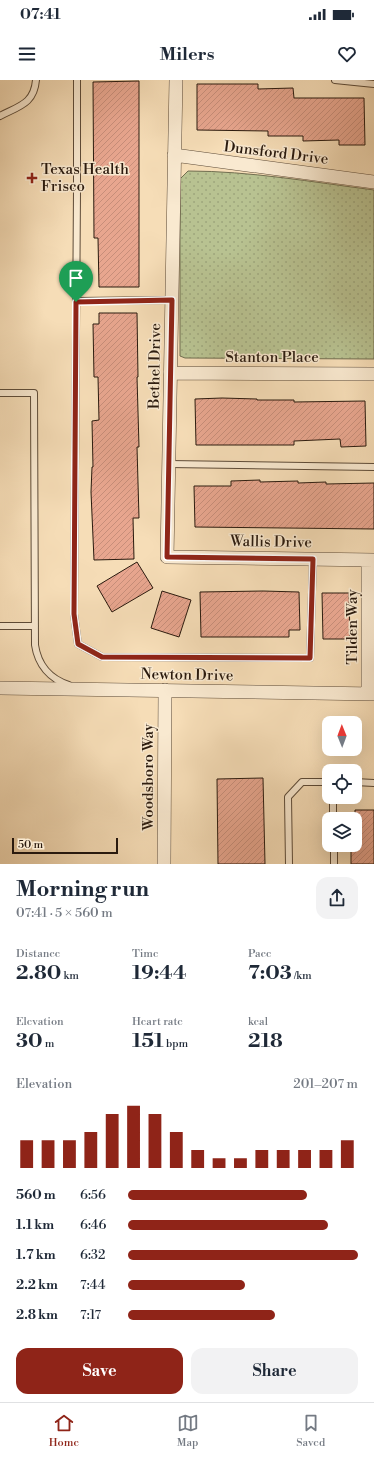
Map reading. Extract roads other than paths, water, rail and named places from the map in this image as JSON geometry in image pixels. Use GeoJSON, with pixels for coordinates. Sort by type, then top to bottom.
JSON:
{"type":"FeatureCollection","features":[{"type":"Feature","properties":{"kind":"street","name":"Bethel Drive"},"geometry":{"type":"LineString","coordinates":[[167,557],[176,80]]}},
{"type":"Feature","properties":{"kind":"street","name":"Dunsford Drive"},"geometry":{"type":"LineString","coordinates":[[174,156],[374,182]]}},
{"type":"Feature","properties":{"kind":"street","name":"Stanton Place"},"geometry":{"type":"LineString","coordinates":[[170,373],[374,374]]}},
{"type":"Feature","properties":{"kind":"street","name":"Wallis Drive"},"geometry":{"type":"LineString","coordinates":[[167,557],[371,560]]}},
{"type":"Feature","properties":{"kind":"street","name":"Tilden Way"},"geometry":{"type":"LineString","coordinates":[[371,560],[371,694]]}},
{"type":"Feature","properties":{"kind":"street","name":"Newton Drive"},"geometry":{"type":"LineString","coordinates":[[0,688],[371,694]]}},
{"type":"Feature","properties":{"kind":"street","name":"Woodsboro Way"},"geometry":{"type":"LineString","coordinates":[[164,864],[165,690]]}},
{"type":"Feature","properties":{"kind":"lane"},"geometry":{"type":"LineString","coordinates":[[0,116],[25,104],[35,92],[36,80]]}},
{"type":"Feature","properties":{"kind":"lane"},"geometry":{"type":"LineString","coordinates":[[77,80],[74,614],[78,644],[102,657],[310,658],[313,559]]}},
{"type":"Feature","properties":{"kind":"lane"},"geometry":{"type":"LineString","coordinates":[[335,80],[374,84]]}},
{"type":"Feature","properties":{"kind":"lane"},"geometry":{"type":"LineString","coordinates":[[76,302],[172,300]]}},
{"type":"Feature","properties":{"kind":"lane"},"geometry":{"type":"LineString","coordinates":[[0,393],[34,393],[34,636],[37,655],[44,668],[56,680],[80,689]]}},
{"type":"Feature","properties":{"kind":"lane"},"geometry":{"type":"LineString","coordinates":[[169,464],[374,467]]}},
{"type":"Feature","properties":{"kind":"lane"},"geometry":{"type":"LineString","coordinates":[[0,626],[34,626]]}},
{"type":"Feature","properties":{"kind":"lane"},"geometry":{"type":"LineString","coordinates":[[289,864],[288,797],[302,782],[322,782]]}},
{"type":"Feature","properties":{"kind":"lane"},"geometry":{"type":"LineString","coordinates":[[362,782],[374,783]]}},
{"type":"Feature","properties":{"kind":"lane"},"geometry":{"type":"LineString","coordinates":[[334,852],[334,864]]}},
{"type":"Feature","properties":{"kind":"place","name":"Texas Health Frisco"},"geometry":{"type":"Point","coordinates":[32,178]}}]}
